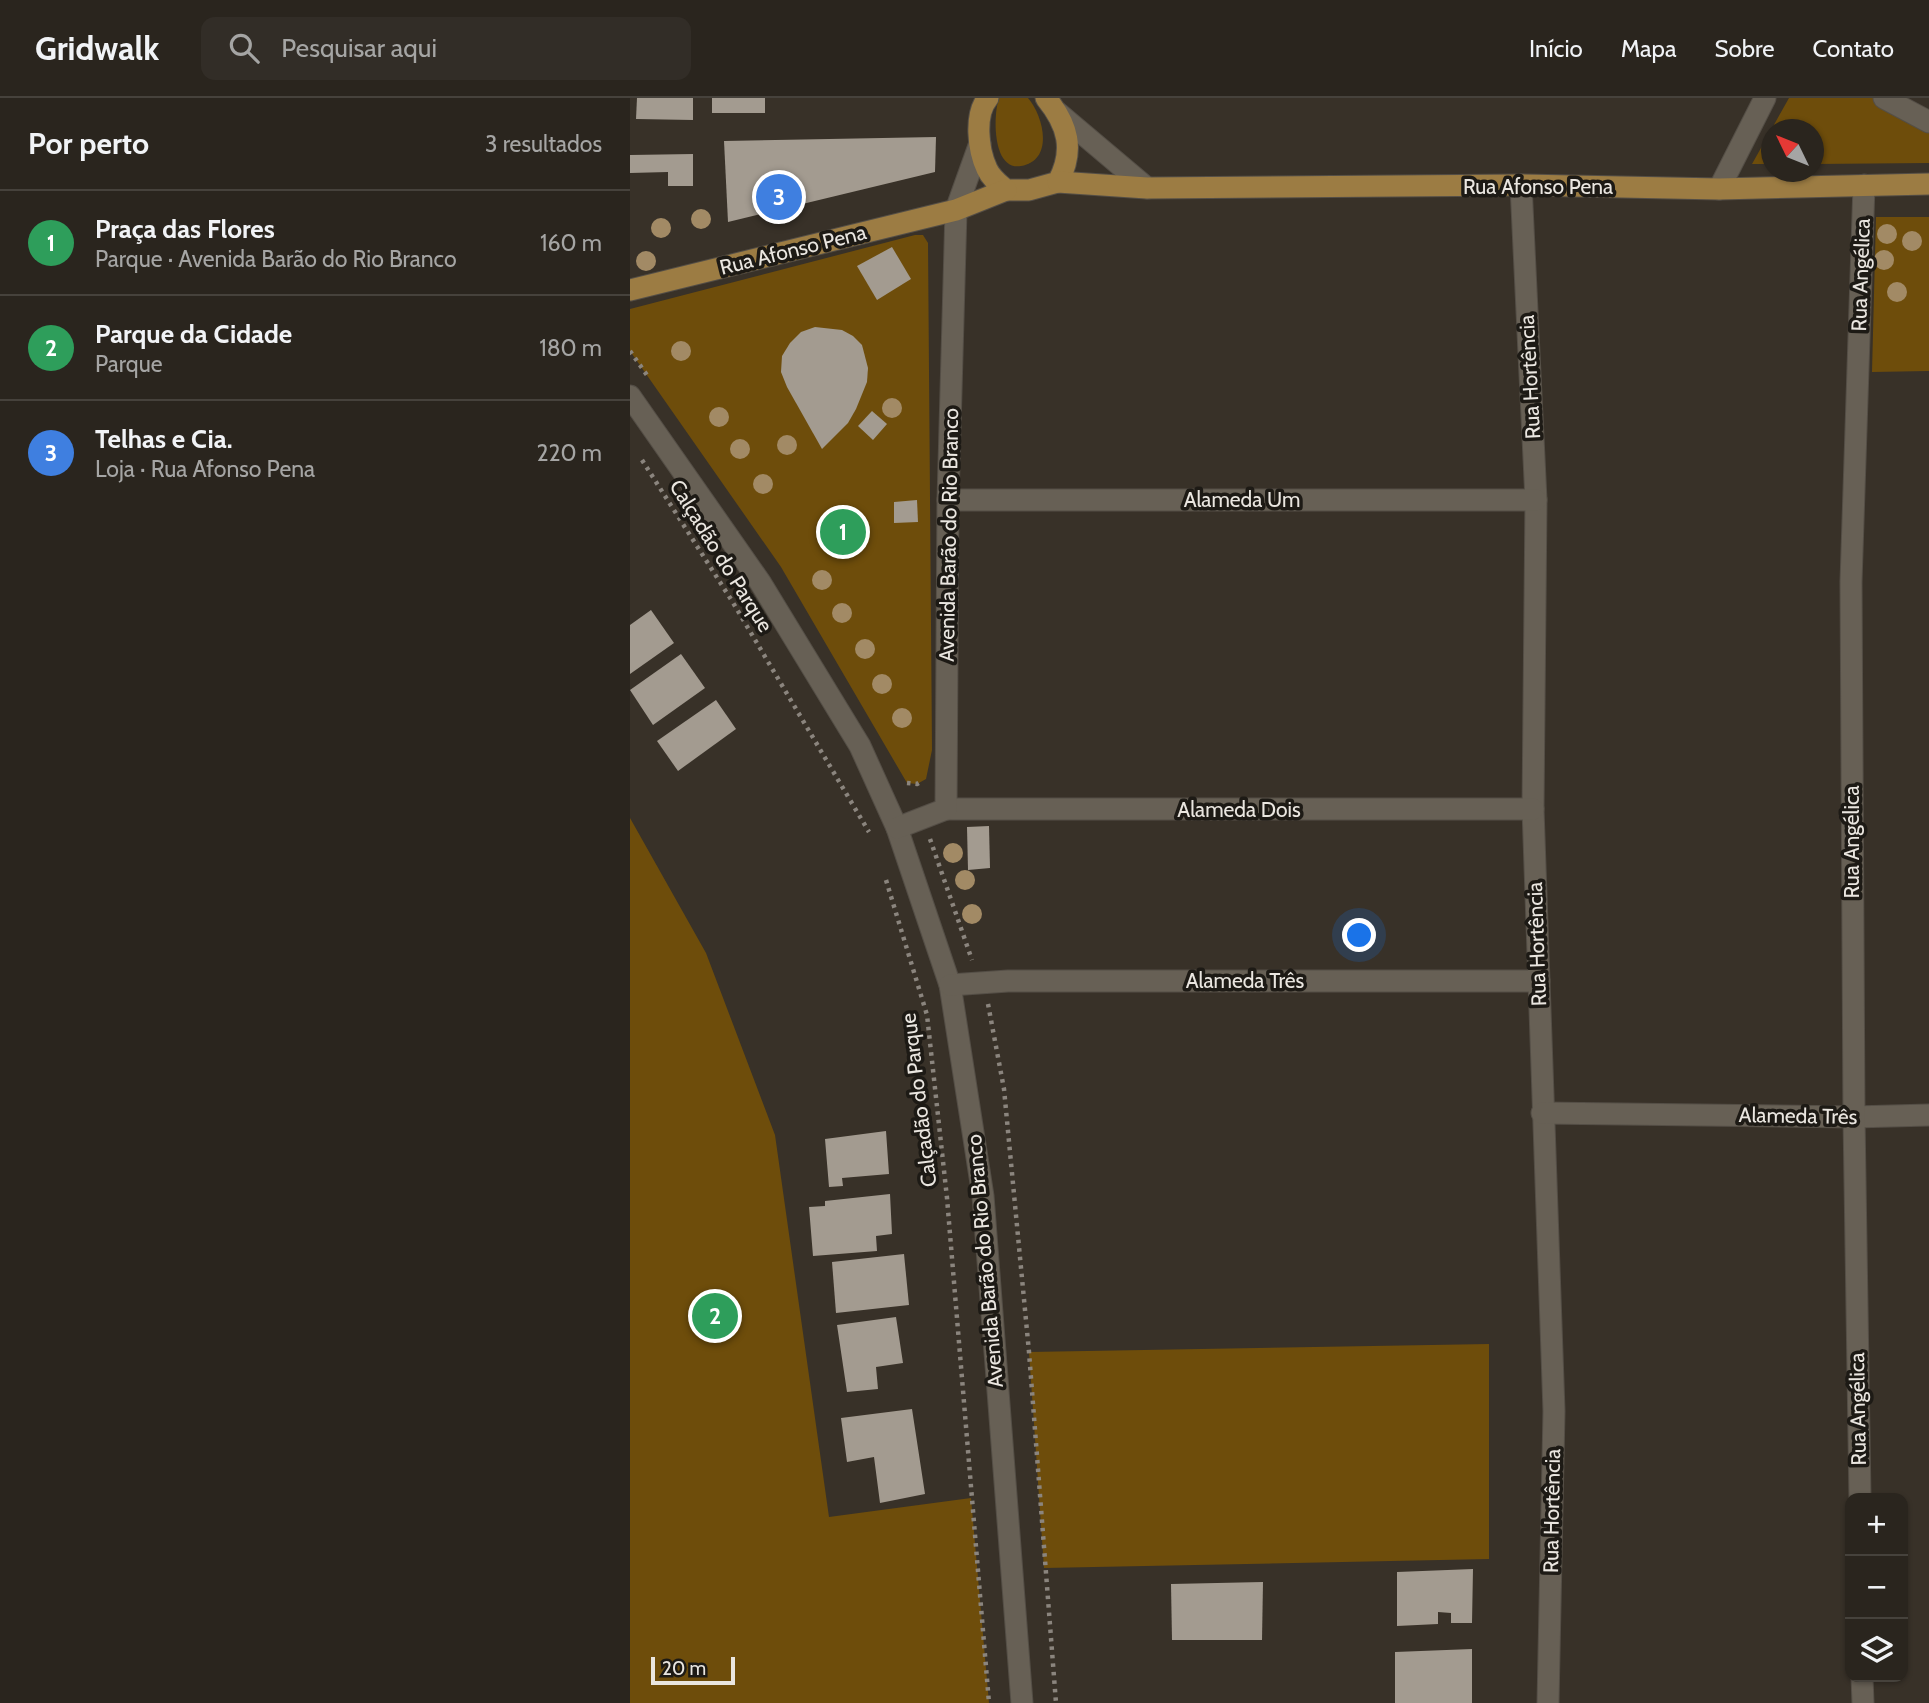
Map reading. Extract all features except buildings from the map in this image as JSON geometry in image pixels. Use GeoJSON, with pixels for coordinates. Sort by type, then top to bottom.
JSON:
{"type":"FeatureCollection","features":[{"type":"Feature","properties":{"kind":"main road"},"geometry":{"type":"LineString","coordinates":[[980,101],[980,143],[987,170],[1006,190]]}},
{"type":"Feature","properties":{"kind":"main road"},"geometry":{"type":"LineString","coordinates":[[1052,105],[1065,132],[1068,153],[1067,166],[1058,182]]}},
{"type":"Feature","properties":{"kind":"main road","name":"Rua Afonso Pena"},"geometry":{"type":"LineString","coordinates":[[630,290],[956,210],[1006,190],[1029,190],[1058,182],[1147,188],[1521,185],[1719,189],[1929,184]]}},
{"type":"Feature","properties":{"kind":"street"},"geometry":{"type":"LineString","coordinates":[[1719,189],[1766,98]]}},
{"type":"Feature","properties":{"kind":"street"},"geometry":{"type":"LineString","coordinates":[[1884,98],[1929,122]]}},
{"type":"Feature","properties":{"kind":"street"},"geometry":{"type":"LineString","coordinates":[[1052,105],[1147,188]]}},
{"type":"Feature","properties":{"kind":"street"},"geometry":{"type":"LineString","coordinates":[[956,210],[980,143]]}},
{"type":"Feature","properties":{"kind":"street","name":"Rua Hortência"},"geometry":{"type":"LineString","coordinates":[[1521,185],[1536,500],[1533,809],[1554,1411],[1548,1703]]}},
{"type":"Feature","properties":{"kind":"street","name":"Rua Angélica"},"geometry":{"type":"LineString","coordinates":[[1860,1493],[1854,1117],[1851,582],[1864,185]]}},
{"type":"Feature","properties":{"kind":"street","name":"Avenida Barão do Rio Branco"},"geometry":{"type":"LineString","coordinates":[[946,809],[948,500],[956,210]]}},
{"type":"Feature","properties":{"kind":"street","name":"Avenida Barão do Rio Branco"},"geometry":{"type":"LineString","coordinates":[[630,397],[760,582],[860,746],[897,828],[950,985],[983,1196],[1022,1703]]}},
{"type":"Feature","properties":{"kind":"street","name":"Alameda Um"},"geometry":{"type":"LineString","coordinates":[[948,500],[1536,500]]}},
{"type":"Feature","properties":{"kind":"street"},"geometry":{"type":"LineString","coordinates":[[897,828],[946,809]]}},
{"type":"Feature","properties":{"kind":"street","name":"Alameda Dois"},"geometry":{"type":"LineString","coordinates":[[946,809],[1533,809]]}},
{"type":"Feature","properties":{"kind":"street","name":"Alameda Três"},"geometry":{"type":"LineString","coordinates":[[950,985],[1008,981],[1539,981]]}},
{"type":"Feature","properties":{"kind":"street","name":"Alameda Três"},"geometry":{"type":"LineString","coordinates":[[1542,1113],[1854,1117],[1929,1115]]}},
{"type":"Feature","properties":{"kind":"street"},"geometry":{"type":"LineString","coordinates":[[1862,1682],[1863,1703]]}},
{"type":"Feature","properties":{"kind":"path","name":"Calçadão do Parque"},"geometry":{"type":"LineString","coordinates":[[637,453],[732,601],[873,838]]}},
{"type":"Feature","properties":{"kind":"path"},"geometry":{"type":"LineString","coordinates":[[907,783],[917,784],[926,779]]}},
{"type":"Feature","properties":{"kind":"path","name":"Calçadão do Parque"},"geometry":{"type":"LineString","coordinates":[[885,876],[928,1015],[947,1198],[989,1703]]}},
{"type":"Feature","properties":{"kind":"shaded area"},"geometry":{"type":"Polygon","coordinates":[[[999,98],[1028,98],[1038,115],[1043,136],[1042,146],[1039,155],[1032,162],[1021,166],[1011,165],[1004,160],[996,128],[999,98]]]}},
{"type":"Feature","properties":{"kind":"shaded area"},"geometry":{"type":"Polygon","coordinates":[[[1789,98],[1881,98],[1929,128],[1929,163],[1824,164],[1824,119],[1777,119],[1789,98]]]}},
{"type":"Feature","properties":{"kind":"shaded area"},"geometry":{"type":"Polygon","coordinates":[[[1761,148],[1761,164],[1752,164],[1761,148]]]}},
{"type":"Feature","properties":{"kind":"shaded area"},"geometry":{"type":"Polygon","coordinates":[[[1876,217],[1929,217],[1929,371],[1872,372],[1876,217]]]}},
{"type":"Feature","properties":{"kind":"shaded area"},"geometry":{"type":"Polygon","coordinates":[[[923,235],[928,243],[932,750],[926,779],[917,784],[907,783],[781,567],[630,351],[630,309],[923,235]]]}},
{"type":"Feature","properties":{"kind":"shaded area"},"geometry":{"type":"Polygon","coordinates":[[[630,818],[706,953],[775,1135],[829,1517],[971,1498],[989,1703],[630,1703],[630,818]]]}},
{"type":"Feature","properties":{"kind":"shaded area"},"geometry":{"type":"Polygon","coordinates":[[[1489,1344],[1489,1559],[1044,1568],[1029,1352],[1489,1344]]]}},
{"type":"Feature","properties":{"kind":"place","name":"Telhas e Cia."},"geometry":{"type":"Point","coordinates":[779,197]}},
{"type":"Feature","properties":{"kind":"place","name":"Praça das Flores"},"geometry":{"type":"Point","coordinates":[843,532]}},
{"type":"Feature","properties":{"kind":"place","name":"Parque da Cidade"},"geometry":{"type":"Point","coordinates":[715,1316]}}]}
